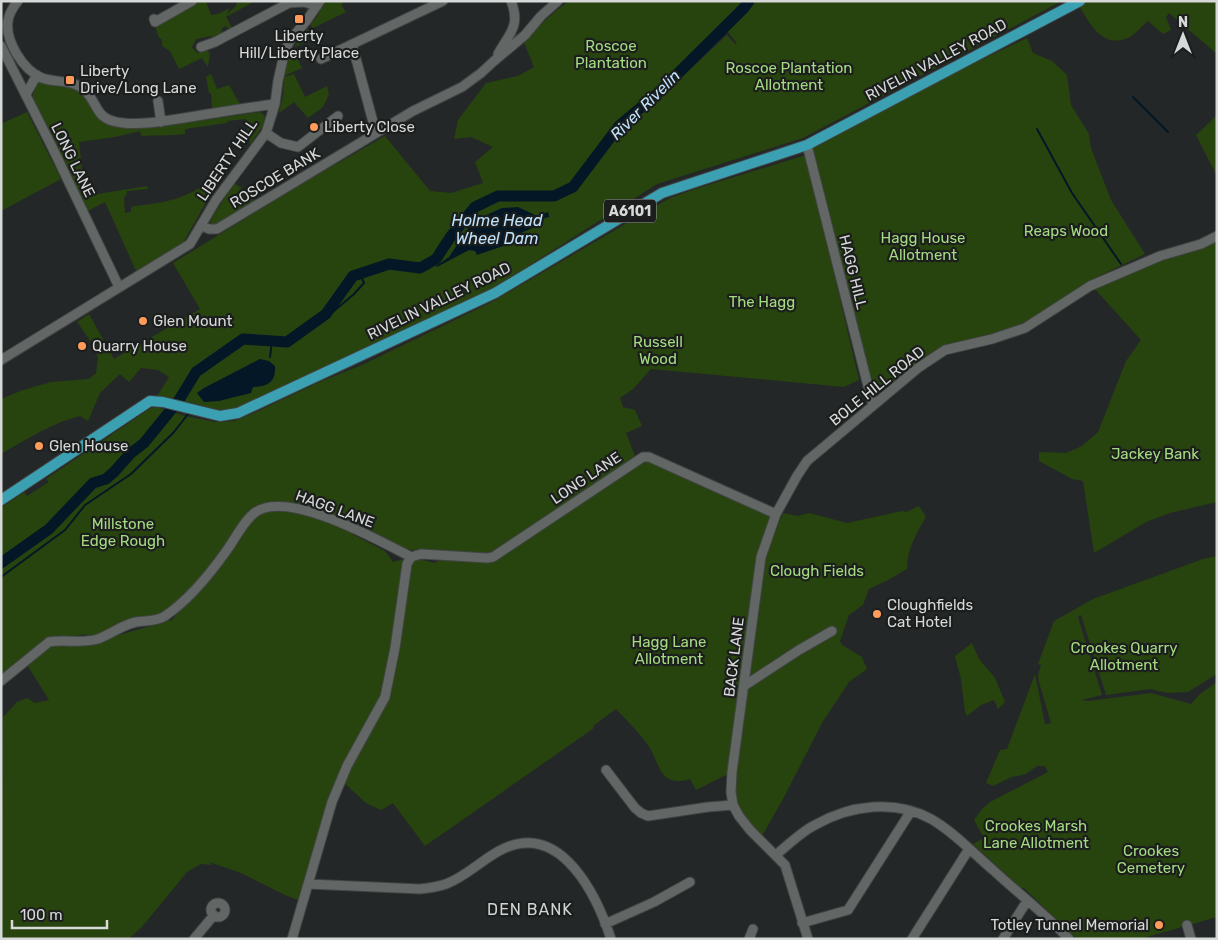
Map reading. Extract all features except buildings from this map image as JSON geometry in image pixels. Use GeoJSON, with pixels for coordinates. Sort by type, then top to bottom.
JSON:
{"type":"FeatureCollection","features":[{"type":"Feature","properties":{"kind":"main road","name":"RIVELIN VALLEY ROAD"},"geometry":{"type":"LineString","coordinates":[[1,500],[150,401],[163,402],[220,416],[238,413],[487,297],[662,193],[807,145],[1080,1]]}},
{"type":"Feature","properties":{"kind":"street"},"geometry":{"type":"LineString","coordinates":[[18,1],[10,14],[8,23],[10,36],[17,53],[26,66],[37,75],[48,80],[70,82],[85,86],[87,93],[100,114],[113,122],[161,122],[275,104]]}},
{"type":"Feature","properties":{"kind":"street"},"geometry":{"type":"LineString","coordinates":[[154,19],[155,22],[192,1]]}},
{"type":"Feature","properties":{"kind":"street"},"geometry":{"type":"LineString","coordinates":[[321,59],[443,1]]}},
{"type":"Feature","properties":{"kind":"street"},"geometry":{"type":"LineString","coordinates":[[494,61],[515,27],[515,13],[511,1]]}},
{"type":"Feature","properties":{"kind":"street","name":"ROSCOE BANK"},"geometry":{"type":"LineString","coordinates":[[201,225],[209,229],[217,229],[376,133],[462,88],[481,74],[525,35],[541,16],[558,1]]}},
{"type":"Feature","properties":{"kind":"street"},"geometry":{"type":"LineString","coordinates":[[202,46],[215,42],[289,3],[304,2],[318,4]]}},
{"type":"Feature","properties":{"kind":"street","name":"LIBERTY HILL"},"geometry":{"type":"LineString","coordinates":[[201,225],[220,194],[266,133],[275,104],[285,50],[291,39],[318,4]]}},
{"type":"Feature","properties":{"kind":"street"},"geometry":{"type":"LineString","coordinates":[[352,44],[376,133]]}},
{"type":"Feature","properties":{"kind":"street","name":"LONG LANE"},"geometry":{"type":"LineString","coordinates":[[1,46],[119,287]]}},
{"type":"Feature","properties":{"kind":"street"},"geometry":{"type":"LineString","coordinates":[[26,94],[37,75]]}},
{"type":"Feature","properties":{"kind":"street"},"geometry":{"type":"LineString","coordinates":[[158,101],[161,122]]}},
{"type":"Feature","properties":{"kind":"street"},"geometry":{"type":"LineString","coordinates":[[266,133],[281,143],[298,147],[338,116]]}},
{"type":"Feature","properties":{"kind":"street","name":"HAGG HILL"},"geometry":{"type":"LineString","coordinates":[[807,145],[872,406]]}},
{"type":"Feature","properties":{"kind":"street"},"geometry":{"type":"LineString","coordinates":[[1,360],[190,244],[201,225]]}},
{"type":"Feature","properties":{"kind":"street","name":"BOLE HILL ROAD"},"geometry":{"type":"LineString","coordinates":[[776,514],[807,461],[918,368],[945,350],[999,337],[1025,328],[1090,286],[1160,256],[1201,244],[1217,236]]}},
{"type":"Feature","properties":{"kind":"street","name":"LONG LANE"},"geometry":{"type":"LineString","coordinates":[[411,557],[421,554],[493,557],[643,457],[649,457],[776,514]]}},
{"type":"Feature","properties":{"kind":"street","name":"HAGG LANE"},"geometry":{"type":"LineString","coordinates":[[1,681],[49,642],[92,640],[128,624],[159,620],[181,603],[210,573],[252,514],[264,507],[286,506],[321,516],[356,528],[411,557]]}},
{"type":"Feature","properties":{"kind":"street","name":"BACK LANE"},"geometry":{"type":"LineString","coordinates":[[734,805],[731,781],[761,557],[776,514]]}},
{"type":"Feature","properties":{"kind":"street"},"geometry":{"type":"LineString","coordinates":[[292,939],[332,802],[341,780],[384,697],[395,648],[406,564],[411,557]]}},
{"type":"Feature","properties":{"kind":"street"},"geometry":{"type":"LineString","coordinates":[[744,686],[832,631]]}},
{"type":"Feature","properties":{"kind":"street"},"geometry":{"type":"LineString","coordinates":[[606,770],[635,808],[648,816],[734,805],[739,816],[750,830],[785,865],[808,939]]}},
{"type":"Feature","properties":{"kind":"street"},"geometry":{"type":"LineString","coordinates":[[776,855],[801,834],[832,816],[857,809],[875,807],[911,811],[938,824],[969,849],[1069,939]]}},
{"type":"Feature","properties":{"kind":"street"},"geometry":{"type":"LineString","coordinates":[[802,923],[848,910],[911,811]]}},
{"type":"Feature","properties":{"kind":"street"},"geometry":{"type":"LineString","coordinates":[[308,884],[420,889],[434,887],[458,878],[503,849],[524,843],[535,844],[546,846],[557,853],[578,872],[593,895],[611,939]]}},
{"type":"Feature","properties":{"kind":"street"},"geometry":{"type":"LineString","coordinates":[[912,939],[969,849]]}},
{"type":"Feature","properties":{"kind":"street"},"geometry":{"type":"LineString","coordinates":[[605,924],[654,902],[690,882]]}},
{"type":"Feature","properties":{"kind":"street"},"geometry":{"type":"LineString","coordinates":[[1003,939],[1027,901]]}},
{"type":"Feature","properties":{"kind":"street"},"geometry":{"type":"LineString","coordinates":[[194,939],[214,915]]}},
{"type":"Feature","properties":{"kind":"street"},"geometry":{"type":"LineString","coordinates":[[1188,925],[1191,939]]}},
{"type":"Feature","properties":{"kind":"street"},"geometry":{"type":"LineString","coordinates":[[749,939],[753,929]]}},
{"type":"Feature","properties":{"kind":"green space"},"geometry":{"type":"Polygon","coordinates":[[[192,1],[206,1],[211,15],[230,8],[226,15],[236,6],[237,1],[255,1],[226,17],[233,29],[230,30],[226,26],[222,28],[221,35],[213,39],[212,36],[196,39],[192,47],[197,53],[208,49],[208,52],[210,52],[208,67],[202,58],[179,69],[170,51],[162,46],[162,40],[158,36],[155,25],[192,1]]]}},
{"type":"Feature","properties":{"kind":"green space"},"geometry":{"type":"Polygon","coordinates":[[[326,1],[341,1],[343,4],[341,5],[346,12],[313,28],[310,25],[326,1]]]}},
{"type":"Feature","properties":{"kind":"green space","name":"Roscoe Plantation"},"geometry":{"type":"Polygon","coordinates":[[[569,1],[743,1],[661,84],[620,118],[571,186],[553,193],[499,194],[474,206],[451,233],[436,257],[418,265],[389,261],[352,274],[323,314],[286,340],[243,337],[195,369],[175,402],[156,398],[169,377],[158,370],[141,368],[129,382],[120,374],[100,393],[88,421],[80,416],[70,419],[40,432],[1,454],[1,399],[51,382],[89,379],[96,373],[98,358],[94,346],[77,322],[89,314],[114,359],[200,309],[173,263],[305,182],[385,136],[430,191],[451,193],[483,183],[475,162],[493,147],[471,137],[454,139],[458,120],[486,83],[518,76],[534,67],[523,40],[569,1]]]}},
{"type":"Feature","properties":{"kind":"green space","name":"Roscoe Plantation Allotment"},"geometry":{"type":"Polygon","coordinates":[[[753,1],[1062,1],[803,138],[657,184],[478,298],[235,409],[215,410],[181,401],[199,372],[244,341],[287,345],[325,319],[356,279],[386,267],[416,271],[438,260],[453,237],[477,210],[500,200],[555,199],[571,192],[620,131],[649,104],[651,106],[727,35],[735,44],[737,43],[727,31],[748,10],[753,1]]]}},
{"type":"Feature","properties":{"kind":"green space"},"geometry":{"type":"Polygon","coordinates":[[[1086,1],[1217,1],[1217,54],[1169,13],[1166,17],[1171,30],[1163,34],[1148,21],[1130,37],[1121,40],[1105,38],[1093,28],[1079,6],[1086,1]]]}},
{"type":"Feature","properties":{"kind":"green space"},"geometry":{"type":"Polygon","coordinates":[[[308,28],[311,39],[294,47],[300,39],[308,28]]]}},
{"type":"Feature","properties":{"kind":"green space"},"geometry":{"type":"Polygon","coordinates":[[[1027,38],[1033,53],[1052,61],[1067,75],[1071,105],[1089,134],[1091,148],[1111,200],[1145,254],[1083,284],[1041,314],[1011,328],[939,348],[923,358],[875,398],[812,149],[950,75],[1027,38]]]}},
{"type":"Feature","properties":{"kind":"green space"},"geometry":{"type":"Polygon","coordinates":[[[293,49],[302,68],[284,76],[287,62],[293,49]]]}},
{"type":"Feature","properties":{"kind":"green space"},"geometry":{"type":"Polygon","coordinates":[[[211,74],[217,89],[229,85],[240,104],[212,108],[211,93],[209,93],[206,77],[211,74]]]}},
{"type":"Feature","properties":{"kind":"green space"},"geometry":{"type":"Polygon","coordinates":[[[294,74],[305,97],[327,86],[329,94],[323,107],[308,118],[294,102],[279,113],[283,96],[284,77],[294,74]]]}},
{"type":"Feature","properties":{"kind":"green space"},"geometry":{"type":"Polygon","coordinates":[[[34,81],[70,82],[108,119],[149,122],[151,128],[260,112],[265,116],[262,127],[250,145],[246,119],[185,129],[185,134],[141,136],[140,131],[79,142],[85,196],[147,186],[148,189],[127,191],[124,197],[125,213],[131,212],[131,207],[184,196],[210,180],[215,180],[217,183],[183,243],[137,273],[105,202],[86,212],[32,97],[38,82],[34,81]]]}},
{"type":"Feature","properties":{"kind":"green space"},"geometry":{"type":"Polygon","coordinates":[[[27,112],[61,179],[1,211],[1,124],[27,112]]]}},
{"type":"Feature","properties":{"kind":"green space"},"geometry":{"type":"Polygon","coordinates":[[[1217,115],[1217,176],[1196,135],[1217,115]]]}},
{"type":"Feature","properties":{"kind":"green space"},"geometry":{"type":"Polygon","coordinates":[[[806,155],[859,380],[844,387],[651,369],[633,389],[620,398],[623,407],[635,410],[642,426],[626,433],[635,456],[587,491],[493,552],[485,554],[422,552],[406,549],[329,515],[292,503],[273,501],[249,513],[202,579],[159,617],[90,638],[86,634],[73,636],[74,639],[60,638],[1,677],[1,508],[24,492],[27,496],[49,482],[46,479],[151,408],[157,407],[185,416],[215,422],[234,421],[362,365],[492,302],[670,198],[806,155]]]}},
{"type":"Feature","properties":{"kind":"green space"},"geometry":{"type":"Polygon","coordinates":[[[234,183],[247,192],[254,202],[219,223],[212,225],[210,221],[234,183]]]}},
{"type":"Feature","properties":{"kind":"green space","name":"Jackey Bank"},"geometry":{"type":"Polygon","coordinates":[[[1217,239],[1217,502],[1170,513],[1146,522],[1094,553],[1083,481],[1072,479],[1039,461],[1039,452],[1066,453],[1082,446],[1098,432],[1126,361],[1141,340],[1094,288],[1131,271],[1217,239]]]}},
{"type":"Feature","properties":{"kind":"green space","name":"Hagg Lane Allotment"},"geometry":{"type":"Polygon","coordinates":[[[647,460],[771,515],[758,553],[728,774],[696,790],[690,779],[672,780],[662,773],[648,745],[616,709],[593,726],[594,728],[425,846],[393,803],[381,810],[366,803],[343,782],[387,698],[409,566],[416,558],[434,563],[441,560],[489,562],[647,460]]]}},
{"type":"Feature","properties":{"kind":"green space","name":"Clough Fields"},"geometry":{"type":"Polygon","coordinates":[[[919,506],[926,517],[910,548],[907,569],[869,589],[863,605],[849,615],[840,641],[842,645],[862,657],[867,669],[849,682],[822,723],[762,836],[741,812],[735,791],[735,781],[764,558],[783,513],[798,516],[809,513],[847,523],[902,511],[906,512],[919,506]]]}},
{"type":"Feature","properties":{"kind":"green space"},"geometry":{"type":"Polygon","coordinates":[[[294,510],[351,530],[352,534],[385,551],[393,562],[403,559],[391,650],[380,696],[338,777],[298,900],[241,873],[209,862],[212,865],[201,864],[187,872],[141,928],[128,939],[1,939],[3,717],[17,702],[27,698],[35,703],[49,700],[26,663],[53,646],[65,644],[75,646],[161,623],[168,618],[171,621],[212,572],[246,525],[261,512],[294,510]]]}},
{"type":"Feature","properties":{"kind":"green space"},"geometry":{"type":"Polygon","coordinates":[[[1217,556],[1217,674],[1188,692],[1167,693],[1150,689],[1106,695],[1081,615],[1078,617],[1102,695],[1081,700],[1088,701],[1151,693],[1191,704],[1200,694],[1217,682],[1217,917],[1140,939],[1077,939],[1024,888],[1021,888],[973,844],[984,838],[974,820],[982,809],[990,802],[1048,772],[1045,766],[1037,766],[1026,774],[1012,777],[993,786],[986,783],[1000,750],[1007,749],[1035,674],[1045,724],[1051,723],[1039,682],[1038,675],[1041,665],[1038,664],[1054,621],[1093,599],[1203,559],[1217,556]]]}},
{"type":"Feature","properties":{"kind":"green space"},"geometry":{"type":"Polygon","coordinates":[[[972,643],[979,659],[995,678],[1005,702],[998,709],[994,700],[981,705],[967,716],[955,656],[972,643]]]}},
{"type":"Feature","properties":{"kind":"water","name":"Holme Head Wheel Dam"},"geometry":{"type":"Polygon","coordinates":[[[518,207],[537,216],[548,212],[549,217],[540,219],[535,227],[518,234],[509,244],[477,255],[475,251],[469,250],[436,266],[449,257],[473,221],[502,208],[518,207]]]}},
{"type":"Feature","properties":{"kind":"water"},"geometry":{"type":"Polygon","coordinates":[[[260,359],[269,361],[275,366],[274,376],[267,385],[253,387],[251,393],[219,401],[204,402],[197,393],[204,388],[260,359]]]}},
{"type":"Feature","properties":{"kind":"waterway","name":"River Rivelin"},"geometry":{"type":"LineString","coordinates":[[1,563],[49,529],[93,483],[106,479],[114,472],[130,454],[144,443],[179,400],[196,372],[243,339],[287,342],[326,314],[353,276],[389,264],[420,268],[436,259],[451,236],[475,207],[498,196],[554,196],[573,187],[619,126],[657,94],[749,1]]}},
{"type":"Feature","properties":{"kind":"waterway"},"geometry":{"type":"LineString","coordinates":[[1133,97],[1168,132]]}},
{"type":"Feature","properties":{"kind":"waterway"},"geometry":{"type":"LineString","coordinates":[[1037,129],[1072,193],[1121,264]]}},
{"type":"Feature","properties":{"kind":"waterway"},"geometry":{"type":"LineString","coordinates":[[325,315],[328,316],[364,283],[360,274]]}},
{"type":"Feature","properties":{"kind":"waterway"},"geometry":{"type":"LineString","coordinates":[[270,357],[272,341]]}},
{"type":"Feature","properties":{"kind":"waterway"},"geometry":{"type":"LineString","coordinates":[[1,577],[65,530],[85,505],[131,474],[174,432],[188,414]]}},
{"type":"Feature","properties":{"kind":"place","name":"Liberty Hill/Liberty Place"},"geometry":{"type":"Point","coordinates":[299,19]}},
{"type":"Feature","properties":{"kind":"place","name":"Liberty Drive/Long Lane"},"geometry":{"type":"Point","coordinates":[70,80]}},
{"type":"Feature","properties":{"kind":"place","name":"Liberty Close"},"geometry":{"type":"Point","coordinates":[314,127]}},
{"type":"Feature","properties":{"kind":"place","name":"Glen Mount"},"geometry":{"type":"Point","coordinates":[143,321]}},
{"type":"Feature","properties":{"kind":"place","name":"Quarry House"},"geometry":{"type":"Point","coordinates":[82,346]}},
{"type":"Feature","properties":{"kind":"place","name":"Glen House"},"geometry":{"type":"Point","coordinates":[39,446]}},
{"type":"Feature","properties":{"kind":"place","name":"Cloughfields Cat Hotel"},"geometry":{"type":"Point","coordinates":[877,614]}},
{"type":"Feature","properties":{"kind":"place","name":"Totley Tunnel Memorial"},"geometry":{"type":"Point","coordinates":[1159,925]}},
{"type":"Feature","properties":{"kind":"district","name":"DEN BANK"},"geometry":{"type":"Point","coordinates":[530,909]}},
{"type":"Feature","properties":{"kind":"park label","name":"Reaps Wood"},"geometry":{"type":"Point","coordinates":[1066,231]}},
{"type":"Feature","properties":{"kind":"park label","name":"Hagg House Allotment"},"geometry":{"type":"Point","coordinates":[923,246]}},
{"type":"Feature","properties":{"kind":"park label","name":"The Hagg"},"geometry":{"type":"Point","coordinates":[762,302]}},
{"type":"Feature","properties":{"kind":"park label","name":"Russell Wood"},"geometry":{"type":"Point","coordinates":[658,350]}},
{"type":"Feature","properties":{"kind":"park label","name":"Millstone Edge Rough"},"geometry":{"type":"Point","coordinates":[123,532]}},
{"type":"Feature","properties":{"kind":"park label","name":"Crookes Quarry Allotment"},"geometry":{"type":"Point","coordinates":[1124,656]}},
{"type":"Feature","properties":{"kind":"park label","name":"Crookes Marsh Lane Allotment"},"geometry":{"type":"Point","coordinates":[1036,834]}},
{"type":"Feature","properties":{"kind":"park label","name":"Crookes Cemetery"},"geometry":{"type":"Point","coordinates":[1151,860]}}]}
